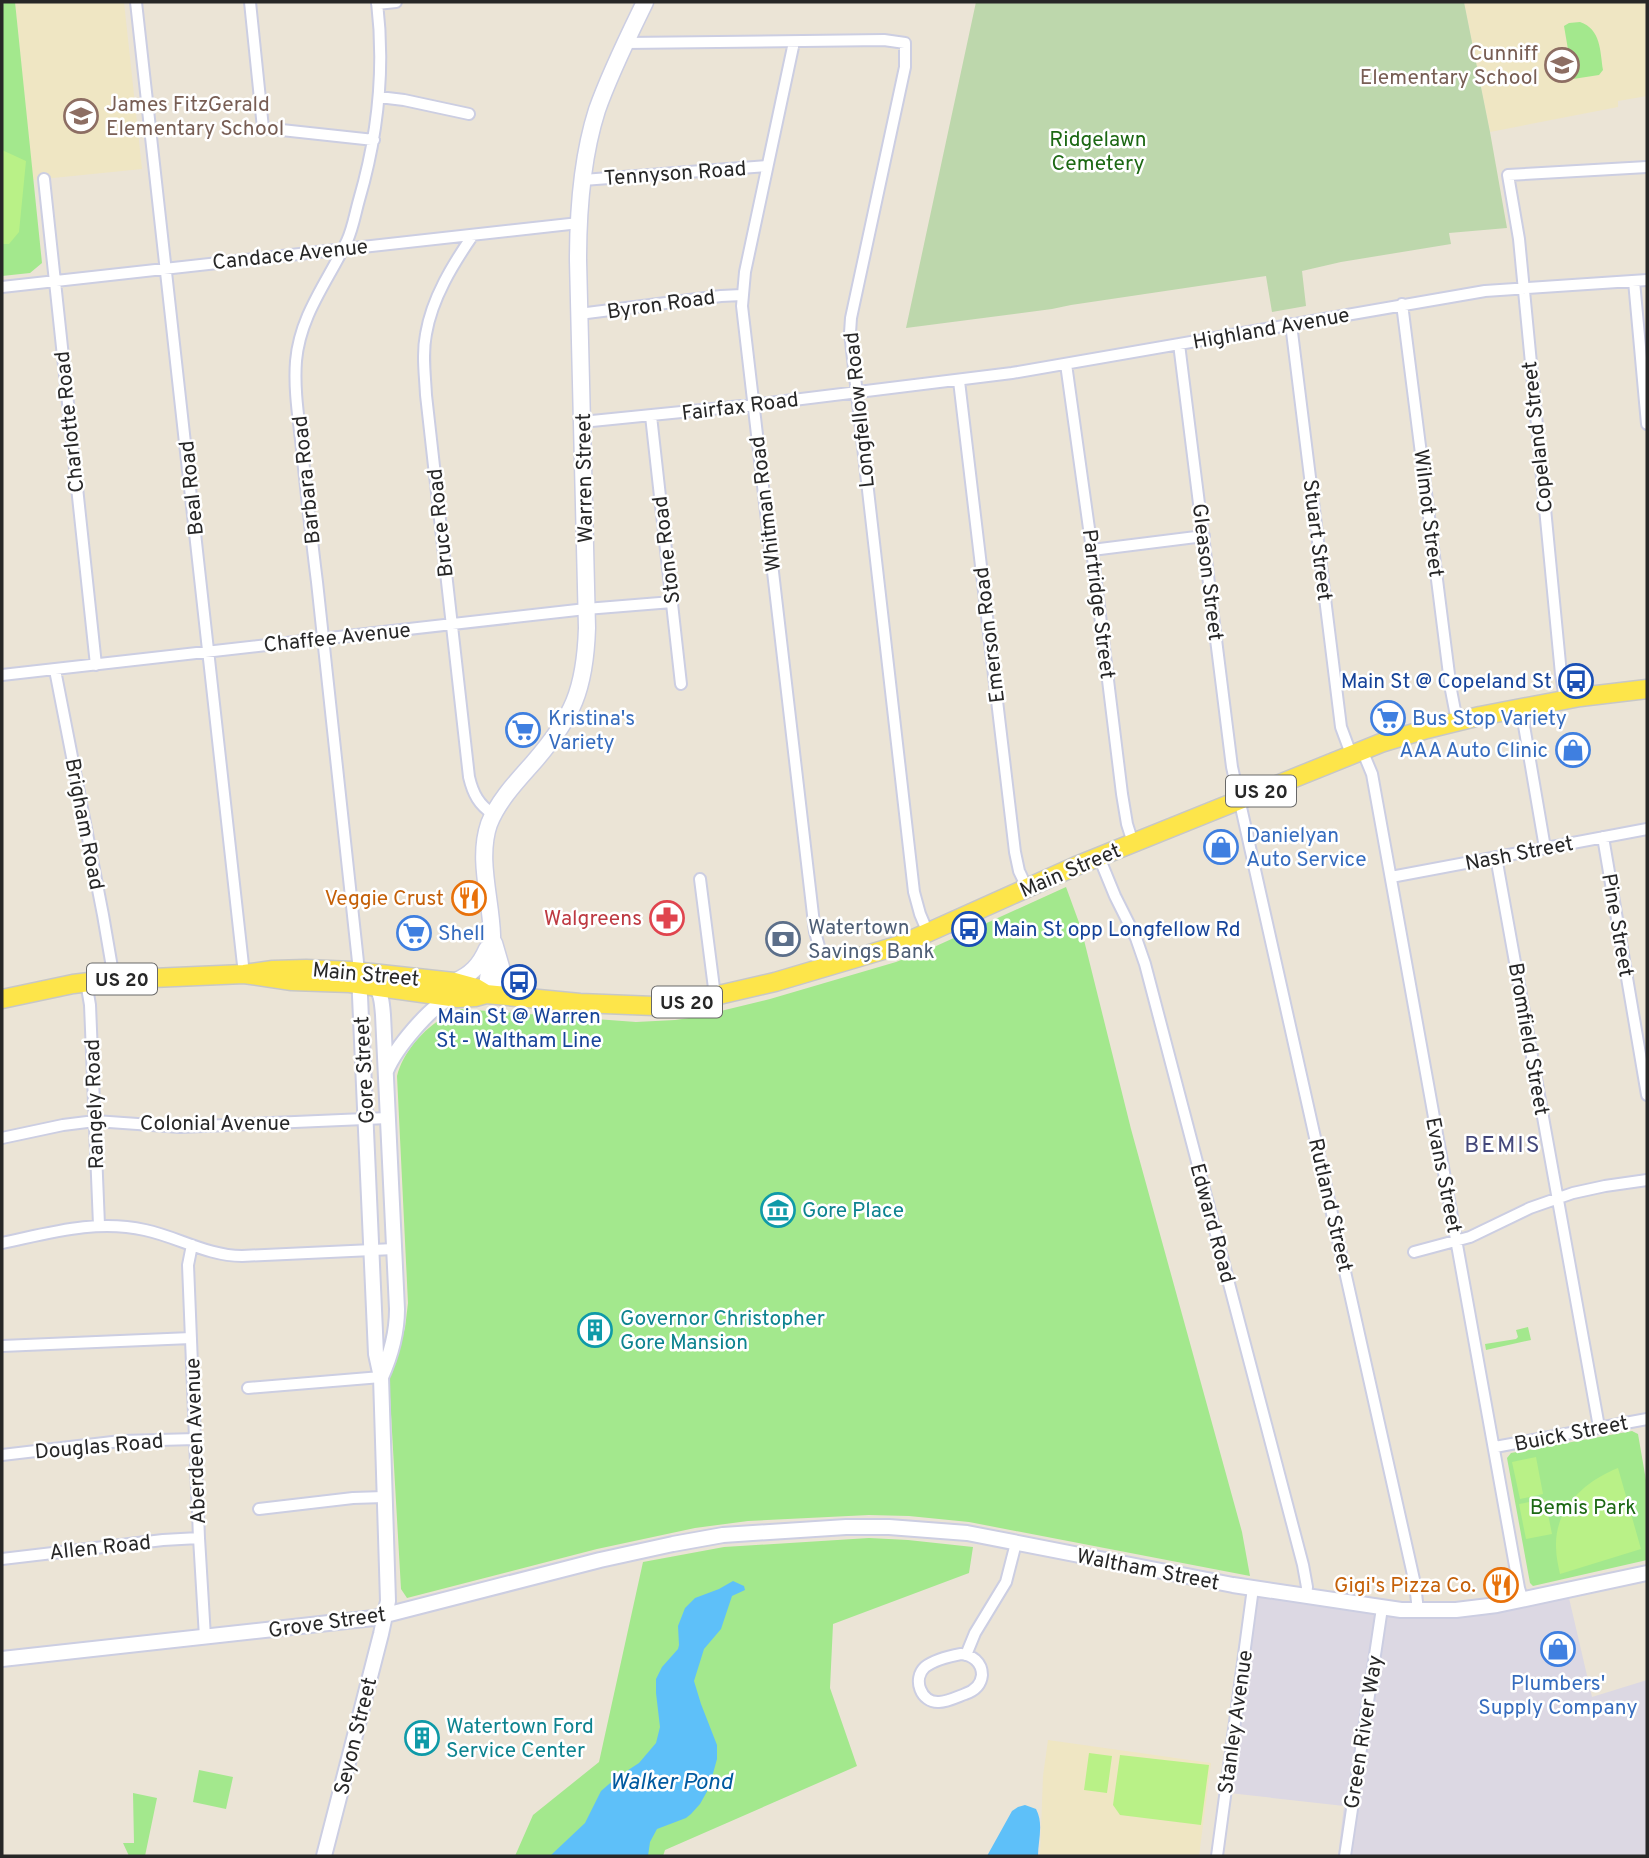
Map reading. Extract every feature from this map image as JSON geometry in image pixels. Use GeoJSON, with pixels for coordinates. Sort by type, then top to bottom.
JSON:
{"type":"FeatureCollection","features":[{"type":"Feature","properties":{"kind":"main road","name":"Warren Street"},"geometry":{"type":"LineString","coordinates":[[492,994],[492,937],[486,835],[494,814],[514,785],[549,744],[568,715],[583,679],[586,609],[579,223],[583,180],[596,113],[612,70],[645,2]]}},
{"type":"Feature","properties":{"kind":"main road","name":"Main Street"},"geometry":{"type":"LineString","coordinates":[[2,999],[114,979],[244,974],[292,981],[366,981],[453,990],[476,988],[492,994],[635,1006],[674,1005],[825,968],[891,948],[1099,857],[1357,752],[1412,733],[1521,708],[1647,689]]}},
{"type":"Feature","properties":{"kind":"main road"},"geometry":{"type":"LineString","coordinates":[[453,990],[476,968],[492,937]]}},
{"type":"Feature","properties":{"kind":"street","name":"Beal Road"},"geometry":{"type":"LineString","coordinates":[[136,2],[244,974]]}},
{"type":"Feature","properties":{"kind":"street"},"geometry":{"type":"LineString","coordinates":[[250,2],[263,128],[374,140]]}},
{"type":"Feature","properties":{"kind":"street"},"geometry":{"type":"LineString","coordinates":[[377,3],[396,2]]}},
{"type":"Feature","properties":{"kind":"street","name":"Barbara Road"},"geometry":{"type":"LineString","coordinates":[[366,981],[304,468],[296,369],[298,344],[306,317],[349,236],[374,140],[379,97],[380,45],[377,3]]}},
{"type":"Feature","properties":{"kind":"street","name":"Longfellow Road"},"geometry":{"type":"LineString","coordinates":[[625,43],[884,40],[905,43],[905,67],[851,318],[850,340],[915,892],[928,933]]}},
{"type":"Feature","properties":{"kind":"street","name":"Whitman Road"},"geometry":{"type":"LineString","coordinates":[[794,42],[782,105],[766,166],[742,295],[815,932],[825,968]]}},
{"type":"Feature","properties":{"kind":"street"},"geometry":{"type":"LineString","coordinates":[[379,97],[469,114]]}},
{"type":"Feature","properties":{"kind":"street","name":"Tennyson Road"},"geometry":{"type":"LineString","coordinates":[[583,180],[766,166]]}},
{"type":"Feature","properties":{"kind":"street","name":"Copeland Street"},"geometry":{"type":"LineString","coordinates":[[1565,700],[1518,239],[1508,175],[1647,167]]}},
{"type":"Feature","properties":{"kind":"street","name":"Charlotte Road"},"geometry":{"type":"LineString","coordinates":[[44,179],[96,665]]}},
{"type":"Feature","properties":{"kind":"street","name":"Candace Avenue"},"geometry":{"type":"LineString","coordinates":[[2,287],[579,223]]}},
{"type":"Feature","properties":{"kind":"street","name":"Bruce Road"},"geometry":{"type":"LineString","coordinates":[[473,234],[457,258],[430,315],[425,336],[424,359],[427,408],[471,786],[480,803],[494,814]]}},
{"type":"Feature","properties":{"kind":"street","name":"Highland Avenue"},"geometry":{"type":"LineString","coordinates":[[897,388],[1066,364],[1485,291],[1647,280]]}},
{"type":"Feature","properties":{"kind":"street"},"geometry":{"type":"LineString","coordinates":[[1634,281],[1647,424]]}},
{"type":"Feature","properties":{"kind":"street","name":"Byron Road"},"geometry":{"type":"LineString","coordinates":[[579,314],[742,295]]}},
{"type":"Feature","properties":{"kind":"street","name":"Wilmot Street"},"geometry":{"type":"LineString","coordinates":[[1402,304],[1457,721]]}},
{"type":"Feature","properties":{"kind":"street","name":"Stuart Street"},"geometry":{"type":"LineString","coordinates":[[1291,324],[1341,727],[1357,752]]}},
{"type":"Feature","properties":{"kind":"street","name":"Gleason Street"},"geometry":{"type":"LineString","coordinates":[[1179,344],[1232,767],[1241,799]]}},
{"type":"Feature","properties":{"kind":"street","name":"Partridge Street"},"geometry":{"type":"LineString","coordinates":[[1066,364],[1093,550],[1122,794],[1133,843]]}},
{"type":"Feature","properties":{"kind":"street","name":"Emerson Road"},"geometry":{"type":"LineString","coordinates":[[959,381],[1015,852],[1019,871],[1027,888]]}},
{"type":"Feature","properties":{"kind":"street","name":"Fairfax Road"},"geometry":{"type":"LineString","coordinates":[[582,422],[897,388]]}},
{"type":"Feature","properties":{"kind":"street","name":"Stone Road"},"geometry":{"type":"LineString","coordinates":[[651,416],[681,684]]}},
{"type":"Feature","properties":{"kind":"street"},"geometry":{"type":"LineString","coordinates":[[1093,550],[1204,536]]}},
{"type":"Feature","properties":{"kind":"street","name":"Chaffee Avenue"},"geometry":{"type":"LineString","coordinates":[[2,675],[586,609],[672,602]]}},
{"type":"Feature","properties":{"kind":"street","name":"Brigham Road"},"geometry":{"type":"LineString","coordinates":[[55,670],[114,979]]}},
{"type":"Feature","properties":{"kind":"street"},"geometry":{"type":"LineString","coordinates":[[1521,708],[1545,848]]}},
{"type":"Feature","properties":{"kind":"street","name":"Evans Street"},"geometry":{"type":"LineString","coordinates":[[1357,752],[1372,774],[1523,1601]]}},
{"type":"Feature","properties":{"kind":"street","name":"Rutland Street"},"geometry":{"type":"LineString","coordinates":[[1241,799],[1415,1584],[1418,1611]]}},
{"type":"Feature","properties":{"kind":"street","name":"Nash Street"},"geometry":{"type":"LineString","coordinates":[[1391,877],[1647,828]]}},
{"type":"Feature","properties":{"kind":"street","name":"Pine Street"},"geometry":{"type":"LineString","coordinates":[[1603,837],[1647,1095]]}},
{"type":"Feature","properties":{"kind":"street","name":"Edward Road"},"geometry":{"type":"LineString","coordinates":[[1099,857],[1145,964],[1306,1575],[1306,1596]]}},
{"type":"Feature","properties":{"kind":"street","name":"Bromfield Street"},"geometry":{"type":"LineString","coordinates":[[1496,857],[1599,1427]]}},
{"type":"Feature","properties":{"kind":"street"},"geometry":{"type":"LineString","coordinates":[[700,879],[715,996]]}},
{"type":"Feature","properties":{"kind":"street","name":"Gore Street"},"geometry":{"type":"LineString","coordinates":[[366,981],[382,1008],[394,1248],[396,1328],[390,1355],[381,1377]]}},
{"type":"Feature","properties":{"kind":"street","name":"Gore Street"},"geometry":{"type":"LineString","coordinates":[[366,981],[366,1120],[376,1354],[381,1377],[388,1595],[386,1615]]}},
{"type":"Feature","properties":{"kind":"street","name":"Rangely Road"},"geometry":{"type":"LineString","coordinates":[[86,982],[90,1005],[99,1225]]}},
{"type":"Feature","properties":{"kind":"street"},"geometry":{"type":"LineString","coordinates":[[386,1072],[395,1052],[453,990]]}},
{"type":"Feature","properties":{"kind":"street","name":"Colonial Avenue"},"geometry":{"type":"LineString","coordinates":[[2,1139],[63,1125],[95,1121],[168,1127],[388,1118]]}},
{"type":"Feature","properties":{"kind":"street"},"geometry":{"type":"LineString","coordinates":[[1415,1252],[1457,1241],[1557,1198],[1605,1186],[1647,1180]]}},
{"type":"Feature","properties":{"kind":"street"},"geometry":{"type":"LineString","coordinates":[[2,1243],[71,1228],[99,1225],[148,1230],[213,1253],[232,1256],[394,1248]]}},
{"type":"Feature","properties":{"kind":"street","name":"Aberdeen Avenue"},"geometry":{"type":"LineString","coordinates":[[192,1245],[188,1259],[205,1637]]}},
{"type":"Feature","properties":{"kind":"street"},"geometry":{"type":"LineString","coordinates":[[2,1346],[191,1338]]}},
{"type":"Feature","properties":{"kind":"street"},"geometry":{"type":"LineString","coordinates":[[248,1388],[381,1377]]}},
{"type":"Feature","properties":{"kind":"street","name":"Buick Street"},"geometry":{"type":"LineString","coordinates":[[1495,1447],[1647,1419]]}},
{"type":"Feature","properties":{"kind":"street","name":"Douglas Road"},"geometry":{"type":"LineString","coordinates":[[2,1455],[113,1442],[196,1439]]}},
{"type":"Feature","properties":{"kind":"street"},"geometry":{"type":"LineString","coordinates":[[259,1508],[384,1497]]}},
{"type":"Feature","properties":{"kind":"street","name":"Waltham Street"},"geometry":{"type":"LineString","coordinates":[[646,1549],[723,1535],[869,1526],[948,1531],[1253,1588],[1418,1611],[1467,1609],[1523,1601],[1647,1573]]}},
{"type":"Feature","properties":{"kind":"street","name":"Allen Road"},"geometry":{"type":"LineString","coordinates":[[2,1559],[199,1538]]}},
{"type":"Feature","properties":{"kind":"street"},"geometry":{"type":"LineString","coordinates":[[967,1655],[975,1633],[1006,1582],[1016,1543]]}},
{"type":"Feature","properties":{"kind":"street","name":"Grove Street"},"geometry":{"type":"LineString","coordinates":[[2,1659],[386,1615],[646,1549]]}},
{"type":"Feature","properties":{"kind":"street","name":"Stanley Avenue"},"geometry":{"type":"LineString","coordinates":[[1217,1856],[1253,1588]]}},
{"type":"Feature","properties":{"kind":"street","name":"Green River Way"},"geometry":{"type":"LineString","coordinates":[[1345,1856],[1382,1608]]}},
{"type":"Feature","properties":{"kind":"street","name":"Seyon Street"},"geometry":{"type":"LineString","coordinates":[[324,1856],[386,1615]]}},
{"type":"Feature","properties":{"kind":"street"},"geometry":{"type":"LineString","coordinates":[[955,1655],[967,1655],[976,1660],[981,1669],[981,1679],[973,1690],[940,1702],[933,1702],[924,1696],[919,1678],[924,1668],[955,1655]]}},
{"type":"Feature","properties":{"kind":"shaded area","name":"James FitzGerald Elementary School"},"geometry":{"type":"Polygon","coordinates":[[[15,2],[124,2],[142,169],[33,180],[15,2]]]}},
{"type":"Feature","properties":{"kind":"shaded area","name":"Cunniff Elementary School"},"geometry":{"type":"Polygon","coordinates":[[[1464,2],[1647,2],[1647,96],[1618,101],[1618,107],[1490,132],[1464,2]]]}},
{"type":"Feature","properties":{"kind":"shaded area"},"geometry":{"type":"Polygon","coordinates":[[[1258,1595],[1396,1617],[1483,1613],[1569,1598],[1592,1697],[1647,1680],[1647,1856],[1338,1856],[1344,1806],[1229,1793],[1258,1595]]]}},
{"type":"Feature","properties":{"kind":"shaded area"},"geometry":{"type":"Polygon","coordinates":[[[1048,1740],[1211,1763],[1199,1856],[1040,1856],[1043,1776],[1048,1740]]]}},
{"type":"Feature","properties":{"kind":"green space"},"geometry":{"type":"Polygon","coordinates":[[[2,2],[15,2],[42,263],[30,273],[2,276],[2,2]]]}},
{"type":"Feature","properties":{"kind":"green space","name":"Ridgelawn Cemetery"},"geometry":{"type":"Polygon","coordinates":[[[976,2],[1464,2],[1507,228],[1449,233],[1451,244],[1302,271],[1306,306],[1272,312],[1266,276],[906,328],[976,2]]]}},
{"type":"Feature","properties":{"kind":"green space"},"geometry":{"type":"Polygon","coordinates":[[[1580,22],[1596,35],[1603,70],[1599,75],[1573,79],[1564,26],[1580,22]]]}},
{"type":"Feature","properties":{"kind":"green space"},"geometry":{"type":"Polygon","coordinates":[[[2,150],[26,161],[19,232],[9,244],[2,244],[2,150]]]}},
{"type":"Feature","properties":{"kind":"green space","name":"Gore Place"},"geometry":{"type":"Polygon","coordinates":[[[1066,887],[1081,928],[1131,1129],[1242,1532],[1250,1576],[969,1522],[869,1515],[748,1521],[695,1528],[597,1549],[407,1598],[401,1589],[389,1379],[405,1328],[408,1303],[397,1076],[406,1055],[421,1035],[440,1019],[461,1009],[636,1022],[696,1017],[770,999],[896,962],[1066,887]]]}},
{"type":"Feature","properties":{"kind":"green space"},"geometry":{"type":"Polygon","coordinates":[[[1528,1327],[1531,1340],[1486,1350],[1485,1344],[1516,1339],[1516,1330],[1528,1327]]]}},
{"type":"Feature","properties":{"kind":"green space","name":"Bemis Park"},"geometry":{"type":"Polygon","coordinates":[[[1632,1431],[1638,1434],[1647,1486],[1647,1560],[1533,1586],[1530,1583],[1507,1458],[1511,1453],[1632,1431]]]}},
{"type":"Feature","properties":{"kind":"green space"},"geometry":{"type":"Polygon","coordinates":[[[1536,1457],[1543,1494],[1520,1499],[1512,1462],[1536,1457]]]}},
{"type":"Feature","properties":{"kind":"green space"},"geometry":{"type":"Polygon","coordinates":[[[1618,1468],[1641,1549],[1560,1574],[1556,1553],[1557,1532],[1566,1508],[1594,1480],[1618,1468]]]}},
{"type":"Feature","properties":{"kind":"green space"},"geometry":{"type":"Polygon","coordinates":[[[1545,1499],[1552,1534],[1526,1539],[1519,1504],[1545,1499]]]}},
{"type":"Feature","properties":{"kind":"green space"},"geometry":{"type":"Polygon","coordinates":[[[869,1538],[973,1547],[969,1573],[833,1624],[830,1688],[857,1766],[665,1850],[663,1856],[515,1856],[533,1815],[599,1762],[643,1562],[724,1547],[869,1538]]]}},
{"type":"Feature","properties":{"kind":"green space"},"geometry":{"type":"Polygon","coordinates":[[[1089,1753],[1112,1756],[1107,1793],[1084,1790],[1089,1753]]]}},
{"type":"Feature","properties":{"kind":"green space"},"geometry":{"type":"Polygon","coordinates":[[[1120,1755],[1209,1765],[1201,1825],[1120,1815],[1113,1805],[1120,1755]]]}},
{"type":"Feature","properties":{"kind":"green space"},"geometry":{"type":"Polygon","coordinates":[[[199,1770],[233,1777],[226,1809],[193,1802],[199,1770]]]}},
{"type":"Feature","properties":{"kind":"green space"},"geometry":{"type":"Polygon","coordinates":[[[133,1793],[157,1798],[145,1856],[129,1856],[123,1843],[134,1843],[133,1793]]]}},
{"type":"Feature","properties":{"kind":"water","name":"Walker Pond"},"geometry":{"type":"Polygon","coordinates":[[[733,1581],[744,1586],[745,1590],[732,1596],[721,1629],[704,1649],[694,1681],[717,1745],[717,1759],[709,1788],[700,1804],[686,1818],[657,1829],[650,1842],[648,1856],[550,1856],[585,1823],[601,1791],[639,1763],[656,1743],[660,1727],[656,1679],[662,1667],[678,1649],[678,1626],[685,1608],[695,1598],[733,1581]]]}},
{"type":"Feature","properties":{"kind":"water"},"geometry":{"type":"Polygon","coordinates":[[[1025,1805],[1036,1809],[1038,1815],[1038,1856],[987,1856],[1012,1811],[1025,1805]]]}},
{"type":"Feature","properties":{"kind":"place","name":"Cunniff Elementary School"},"geometry":{"type":"Point","coordinates":[1562,65]}},
{"type":"Feature","properties":{"kind":"place","name":"James FitzGerald Elementary School"},"geometry":{"type":"Point","coordinates":[81,116]}},
{"type":"Feature","properties":{"kind":"place","name":"Main St @ Copeland St"},"geometry":{"type":"Point","coordinates":[1576,681]}},
{"type":"Feature","properties":{"kind":"place","name":"Bus Stop Variety"},"geometry":{"type":"Point","coordinates":[1388,718]}},
{"type":"Feature","properties":{"kind":"place","name":"Kristina's Variety"},"geometry":{"type":"Point","coordinates":[523,730]}},
{"type":"Feature","properties":{"kind":"place","name":"AAA Auto Clinic"},"geometry":{"type":"Point","coordinates":[1573,750]}},
{"type":"Feature","properties":{"kind":"place","name":"Danielyan Auto Service"},"geometry":{"type":"Point","coordinates":[1221,847]}},
{"type":"Feature","properties":{"kind":"place","name":"Veggie Crust"},"geometry":{"type":"Point","coordinates":[469,898]}},
{"type":"Feature","properties":{"kind":"place","name":"Walgreens"},"geometry":{"type":"Point","coordinates":[667,918]}},
{"type":"Feature","properties":{"kind":"place","name":"Main St opp Longfellow Rd"},"geometry":{"type":"Point","coordinates":[969,929]}},
{"type":"Feature","properties":{"kind":"place","name":"Shell"},"geometry":{"type":"Point","coordinates":[414,933]}},
{"type":"Feature","properties":{"kind":"place","name":"Watertown Savings Bank"},"geometry":{"type":"Point","coordinates":[783,939]}},
{"type":"Feature","properties":{"kind":"place","name":"Main St @ Warren St - Waltham Line"},"geometry":{"type":"Point","coordinates":[519,982]}},
{"type":"Feature","properties":{"kind":"place","name":"Gore Place"},"geometry":{"type":"Point","coordinates":[778,1210]}},
{"type":"Feature","properties":{"kind":"place","name":"Governor Christopher Gore Mansion"},"geometry":{"type":"Point","coordinates":[595,1330]}},
{"type":"Feature","properties":{"kind":"place","name":"Gigi's Pizza Co."},"geometry":{"type":"Point","coordinates":[1501,1585]}},
{"type":"Feature","properties":{"kind":"place","name":"Plumbers' Supply Company"},"geometry":{"type":"Point","coordinates":[1558,1649]}},
{"type":"Feature","properties":{"kind":"place","name":"Watertown Ford Service Center"},"geometry":{"type":"Point","coordinates":[422,1738]}},
{"type":"Feature","properties":{"kind":"district","name":"BEMIS"},"geometry":{"type":"Point","coordinates":[1503,1144]}}]}
